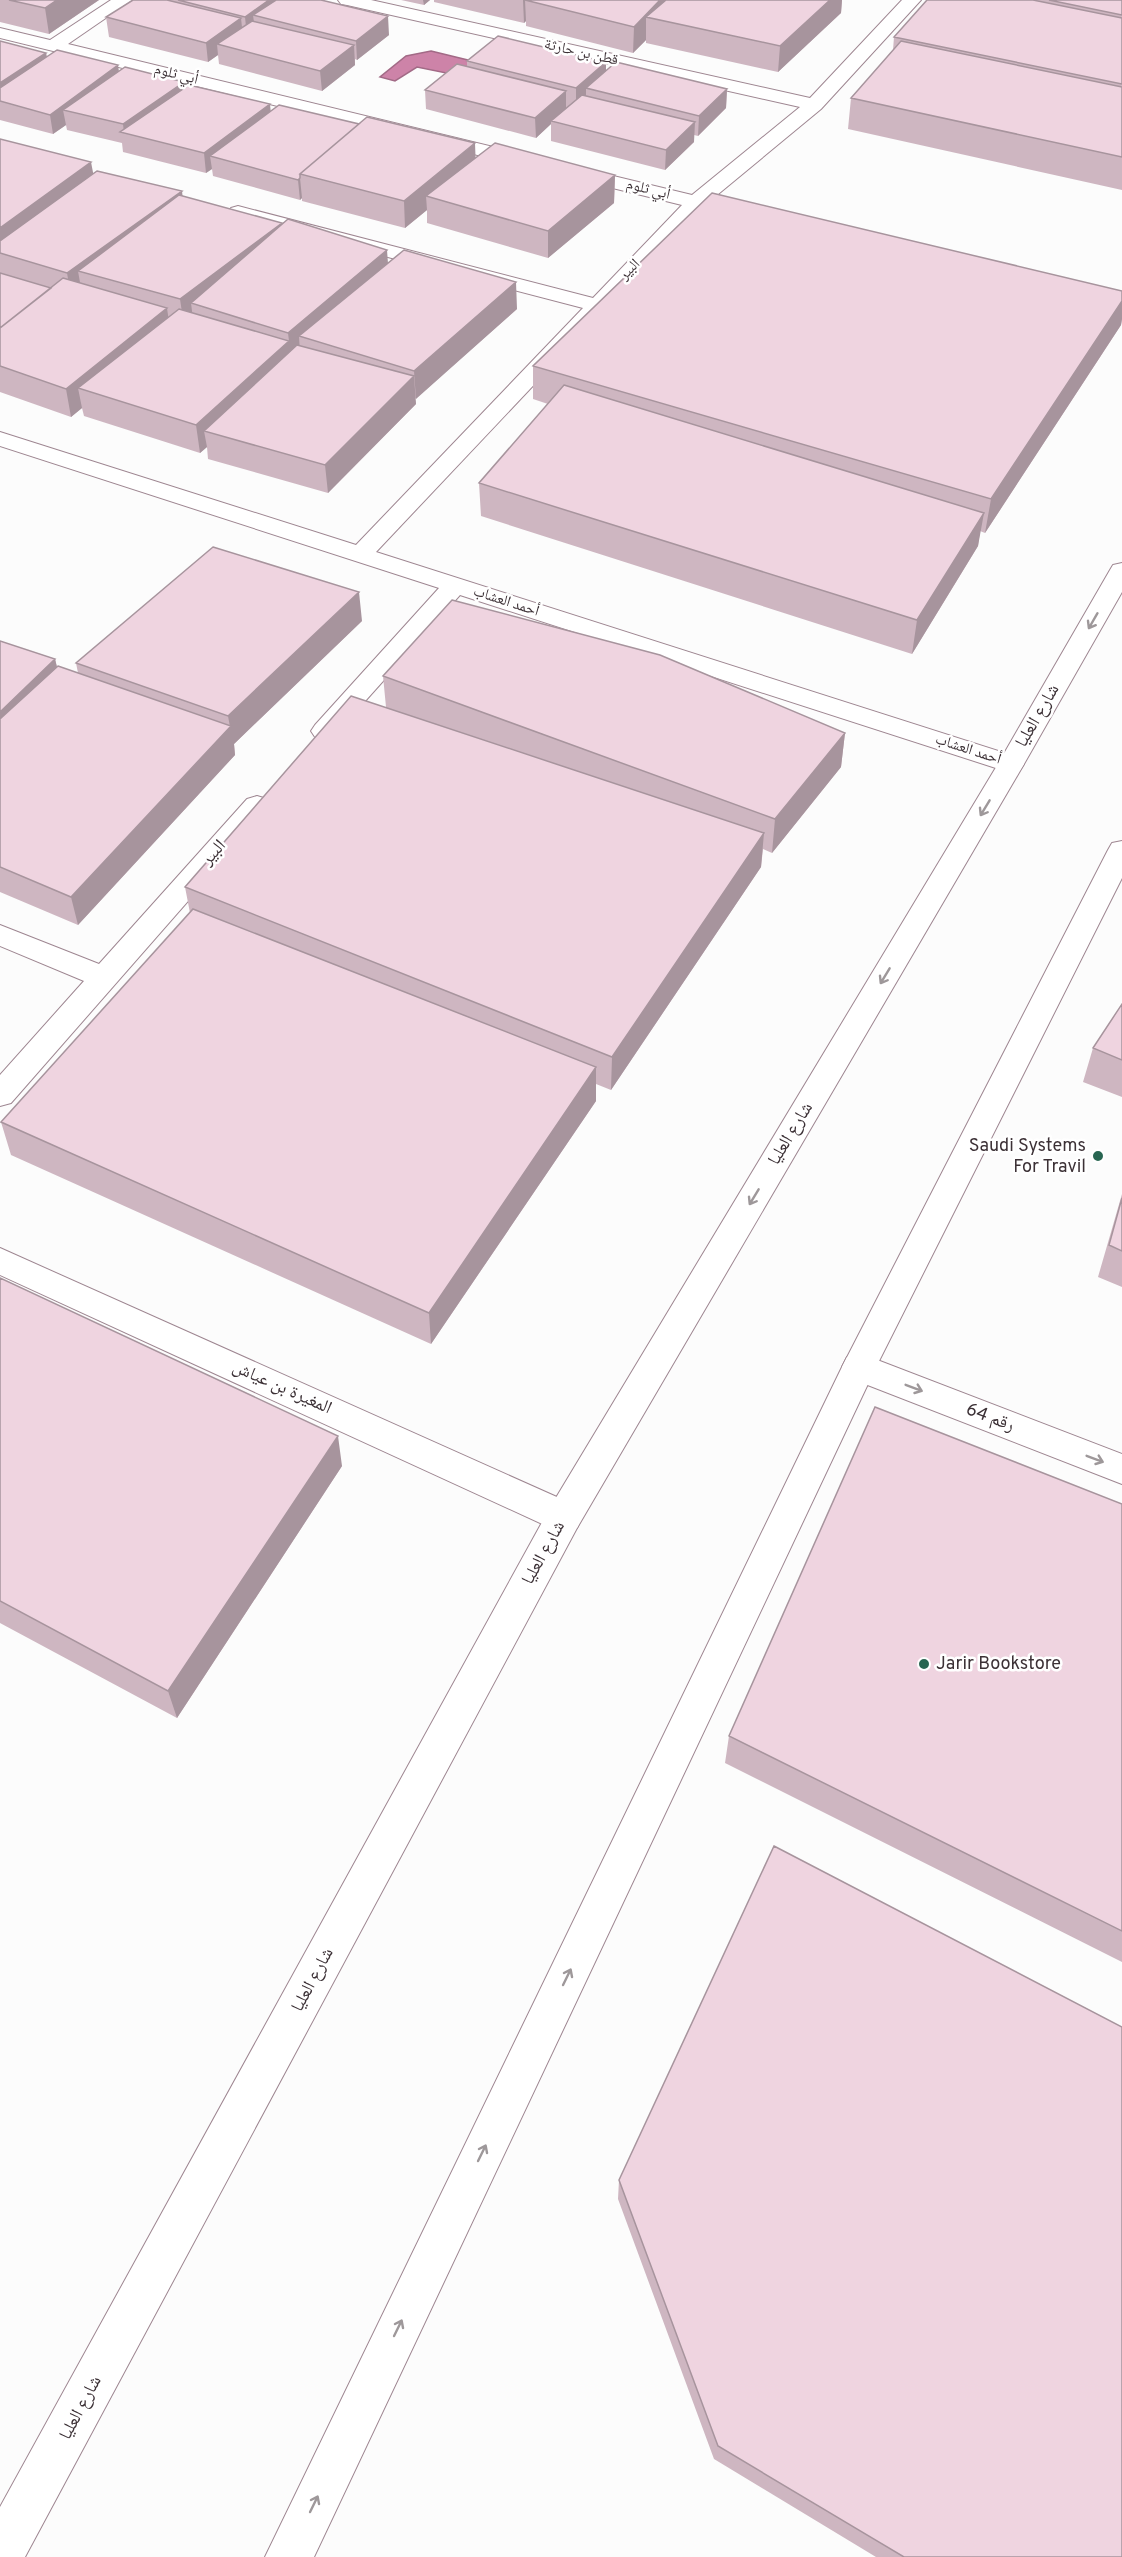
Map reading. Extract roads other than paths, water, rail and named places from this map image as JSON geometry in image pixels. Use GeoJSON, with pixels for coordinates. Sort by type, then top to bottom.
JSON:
{"type":"FeatureCollection","features":[{"type":"Feature","properties":{"kind":"street"},"geometry":{"type":"LineString","coordinates":[[54,45],[123,0]]}},
{"type":"Feature","properties":{"kind":"street","name":"قطن بن حارثة"},"geometry":{"type":"LineString","coordinates":[[347,0],[814,105]]}},
{"type":"Feature","properties":{"kind":"street","name":"البير"},"geometry":{"type":"LineString","coordinates":[[361,554],[696,202],[814,105],[912,0]]}},
{"type":"Feature","properties":{"kind":"street","name":"أبي ثلوم"},"geometry":{"type":"LineString","coordinates":[[0,33],[765,219]]}},
{"type":"Feature","properties":{"kind":"street"},"geometry":{"type":"LineString","coordinates":[[218,206],[597,305]]}},
{"type":"Feature","properties":{"kind":"street","name":"أحمد العشاب"},"geometry":{"type":"LineString","coordinates":[[0,439],[1011,764]]}},
{"type":"Feature","properties":{"kind":"street","name":"شارع العليا"},"geometry":{"type":"LineString","coordinates":[[0,2555],[564,1517],[1011,764],[1122,570]]}},
{"type":"Feature","properties":{"kind":"street"},"geometry":{"type":"LineString","coordinates":[[311,746],[455,585]]}},
{"type":"Feature","properties":{"kind":"street","name":"البير"},"geometry":{"type":"LineString","coordinates":[[0,1095],[271,790]]}},
{"type":"Feature","properties":{"kind":"street"},"geometry":{"type":"LineString","coordinates":[[289,2557],[859,1367],[1122,850]]}},
{"type":"Feature","properties":{"kind":"street"},"geometry":{"type":"LineString","coordinates":[[0,935],[103,977]]}},
{"type":"Feature","properties":{"kind":"street","name":"المغيرة بن عياش"},"geometry":{"type":"LineString","coordinates":[[0,1261],[564,1517]]}},
{"type":"Feature","properties":{"kind":"street","name":"رقم 64"},"geometry":{"type":"LineString","coordinates":[[859,1367],[1122,1469]]}},
{"type":"Feature","properties":{"kind":"place","name":"Saudi Systems For Travil"},"geometry":{"type":"Point","coordinates":[1098,1156]}},
{"type":"Feature","properties":{"kind":"place","name":"Jarir Bookstore"},"geometry":{"type":"Point","coordinates":[924,1664]}}]}
